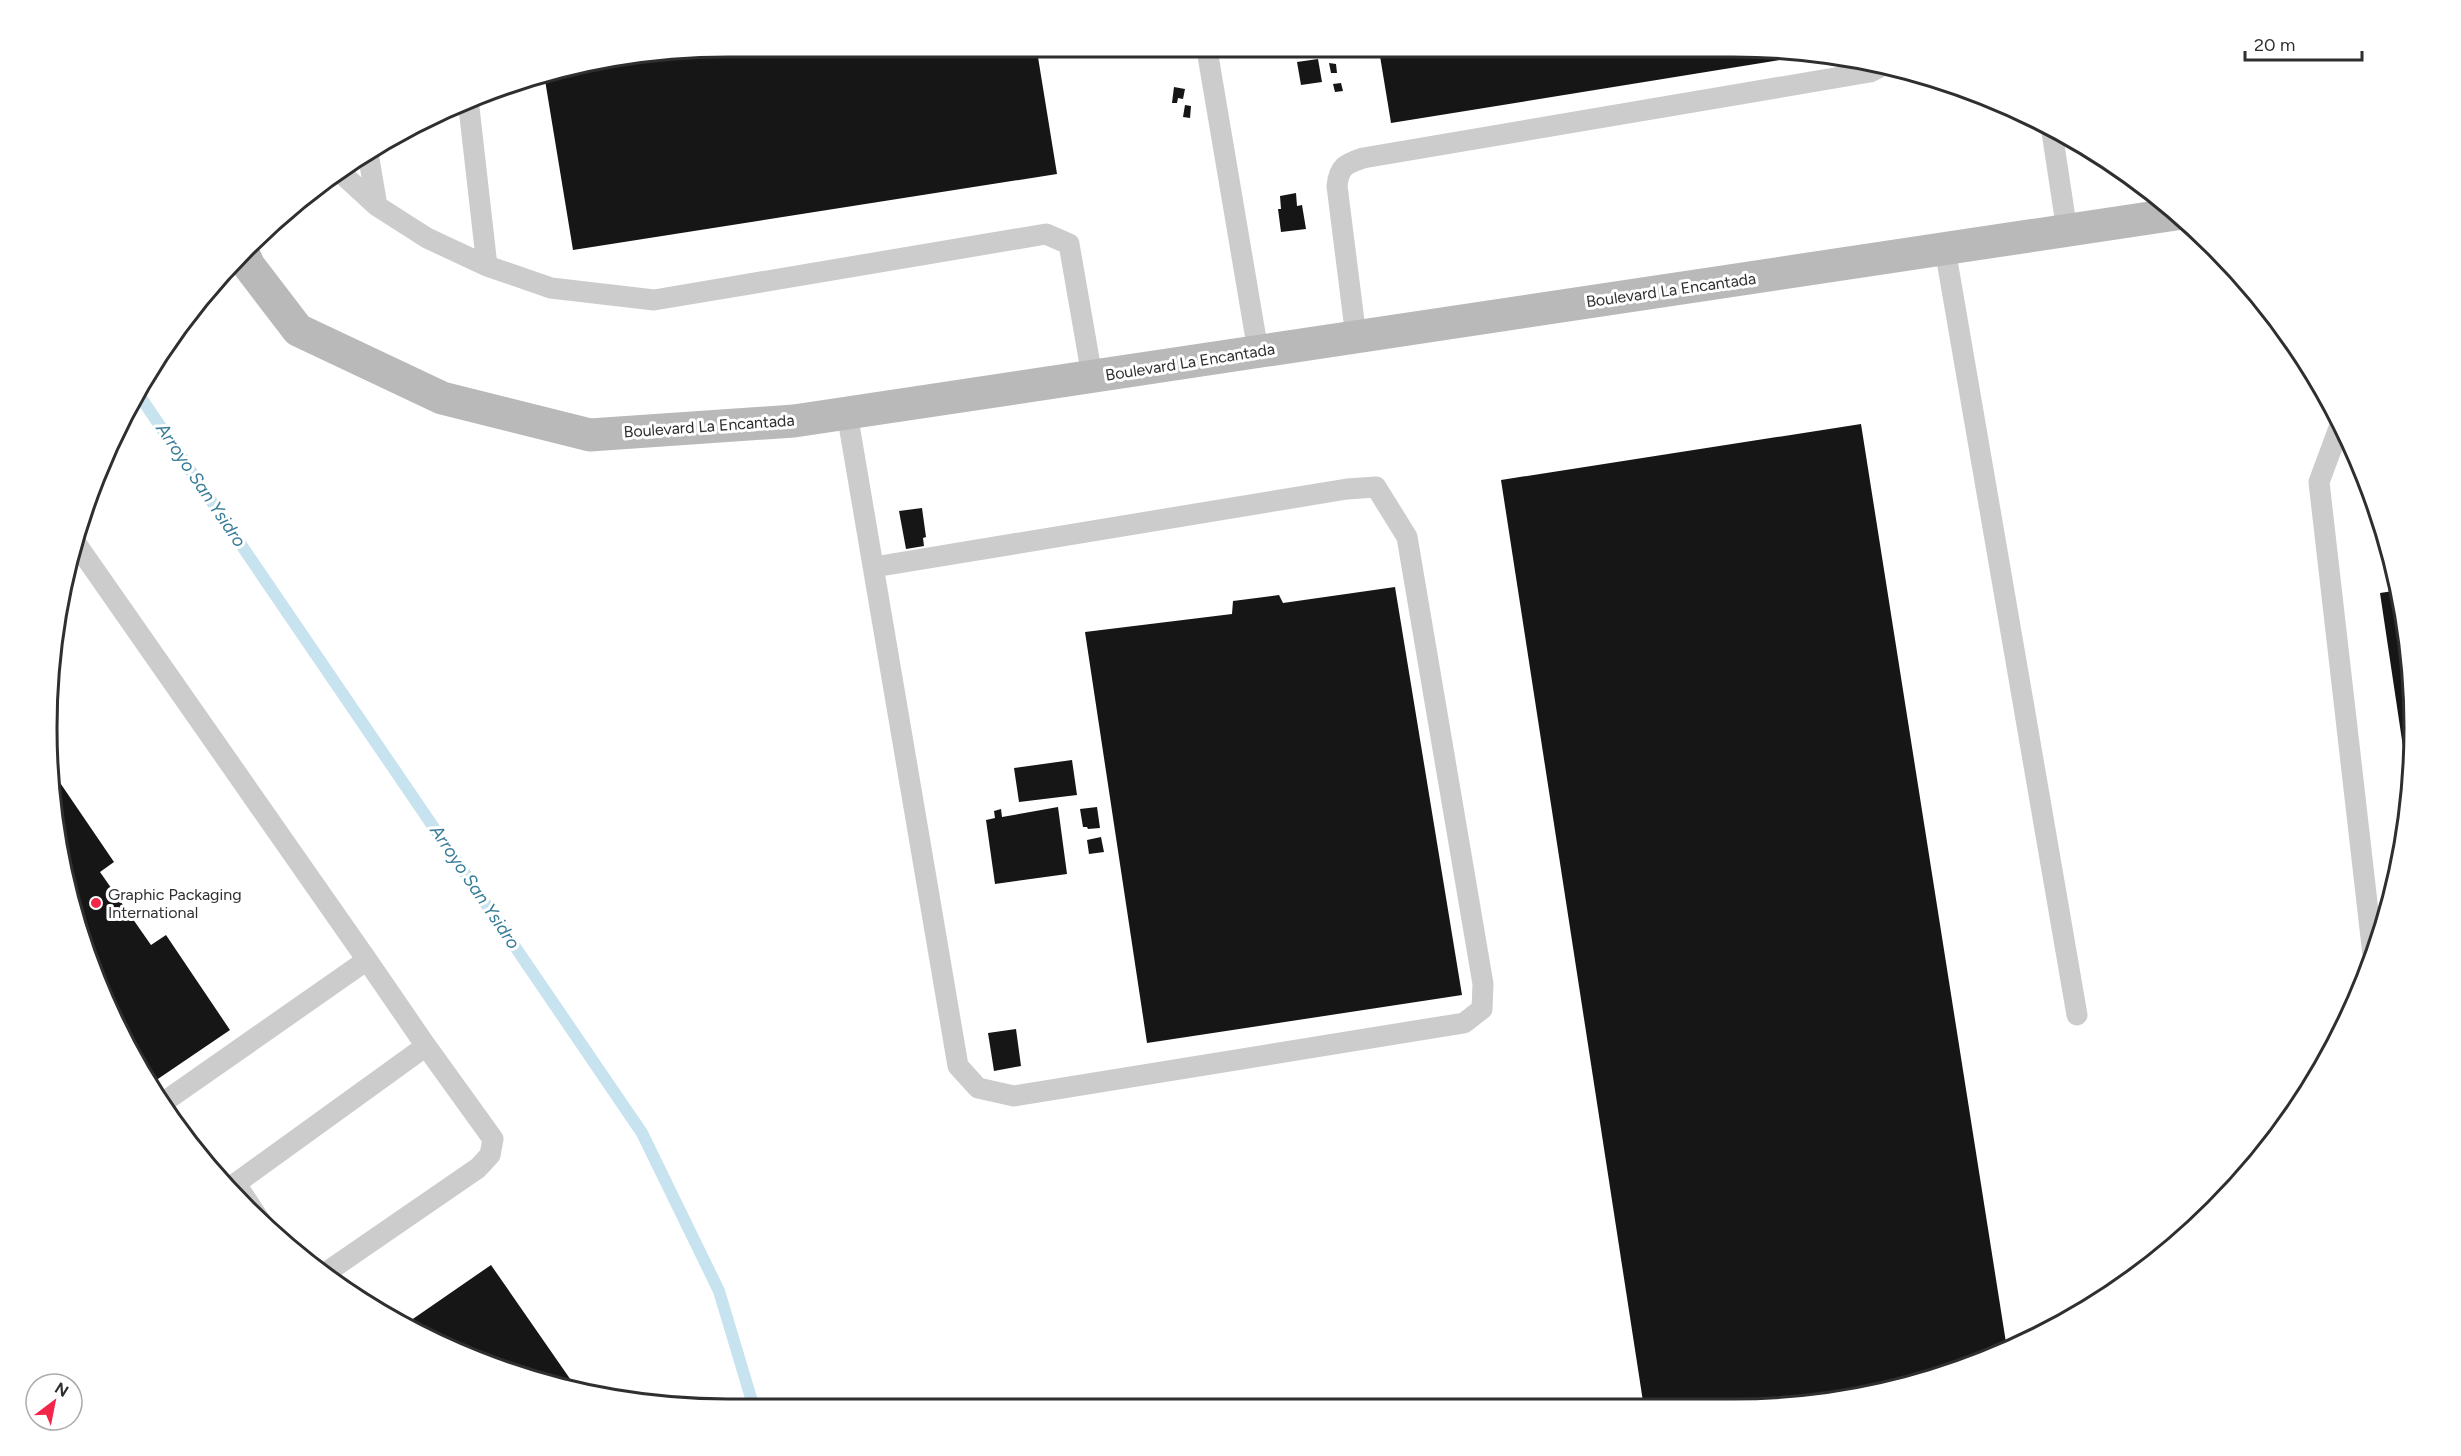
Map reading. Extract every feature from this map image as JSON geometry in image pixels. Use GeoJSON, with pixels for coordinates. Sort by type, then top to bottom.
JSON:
{"type":"FeatureCollection","features":[{"type":"Feature","properties":{"kind":"main road","name":"Boulevard La Encantada"},"geometry":{"type":"LineString","coordinates":[[246,262],[298,330],[442,398],[590,435],[794,421],[2165,216]]}},
{"type":"Feature","properties":{"kind":"lane"},"geometry":{"type":"LineString","coordinates":[[1208,57],[1258,351]]}},
{"type":"Feature","properties":{"kind":"lane"},"geometry":{"type":"LineString","coordinates":[[1356,337],[1337,186],[1339,172],[1345,164],[1363,158],[1868,71]]}},
{"type":"Feature","properties":{"kind":"lane"},"geometry":{"type":"LineString","coordinates":[[469,109],[487,266]]}},
{"type":"Feature","properties":{"kind":"lane"},"geometry":{"type":"LineString","coordinates":[[2053,138],[2067,231]]}},
{"type":"Feature","properties":{"kind":"lane"},"geometry":{"type":"LineString","coordinates":[[369,161],[377,206]]}},
{"type":"Feature","properties":{"kind":"lane"},"geometry":{"type":"LineString","coordinates":[[346,177],[377,206],[428,238],[487,266],[550,288],[654,300],[1046,234],[1069,244],[1092,376]]}},
{"type":"Feature","properties":{"kind":"lane"},"geometry":{"type":"LineString","coordinates":[[1944,249],[2077,1015]]}},
{"type":"Feature","properties":{"kind":"lane"},"geometry":{"type":"LineString","coordinates":[[847,413],[958,1066],[978,1088],[1014,1096],[1464,1023],[1482,1009],[1483,984],[1407,537],[1376,488],[1347,489],[874,567]]}},
{"type":"Feature","properties":{"kind":"lane"},"geometry":{"type":"LineString","coordinates":[[2337,435],[2319,482],[2371,935]]}},
{"type":"Feature","properties":{"kind":"lane"},"geometry":{"type":"LineString","coordinates":[[81,551],[493,1139],[490,1155],[478,1168],[332,1269]]}},
{"type":"Feature","properties":{"kind":"lane"},"geometry":{"type":"LineString","coordinates":[[169,1099],[367,960]]}},
{"type":"Feature","properties":{"kind":"lane"},"geometry":{"type":"LineString","coordinates":[[237,1184],[426,1046]]}},
{"type":"Feature","properties":{"kind":"building"},"geometry":{"type":"Polygon","coordinates":[[[1038,57],[1057,174],[573,250],[545,83],[597,70],[684,58],[1038,57]]]}},
{"type":"Feature","properties":{"kind":"building"},"geometry":{"type":"Polygon","coordinates":[[[1380,57],[1786,59],[1391,123],[1380,57]]]}},
{"type":"Feature","properties":{"kind":"building"},"geometry":{"type":"Polygon","coordinates":[[[1318,59],[1322,82],[1301,85],[1297,62],[1318,59]]]}},
{"type":"Feature","properties":{"kind":"building"},"geometry":{"type":"Polygon","coordinates":[[[1329,63],[1336,64],[1337,73],[1331,73],[1329,63]]]}},
{"type":"Feature","properties":{"kind":"building"},"geometry":{"type":"Polygon","coordinates":[[[1341,83],[1343,91],[1335,92],[1333,84],[1341,83]]]}},
{"type":"Feature","properties":{"kind":"building"},"geometry":{"type":"Polygon","coordinates":[[[1174,87],[1185,89],[1183,99],[1178,98],[1177,103],[1172,103],[1174,87]]]}},
{"type":"Feature","properties":{"kind":"building"},"geometry":{"type":"Polygon","coordinates":[[[1185,105],[1191,106],[1190,118],[1183,117],[1185,105]]]}},
{"type":"Feature","properties":{"kind":"building"},"geometry":{"type":"Polygon","coordinates":[[[1296,193],[1297,206],[1302,205],[1306,229],[1281,232],[1278,209],[1281,209],[1280,196],[1296,193]]]}},
{"type":"Feature","properties":{"kind":"building"},"geometry":{"type":"Polygon","coordinates":[[[1861,424],[2006,1341],[1949,1363],[1907,1376],[1821,1393],[1777,1398],[1643,1399],[1501,480],[1861,424]]]}},
{"type":"Feature","properties":{"kind":"building"},"geometry":{"type":"Polygon","coordinates":[[[922,508],[926,537],[923,538],[924,546],[906,549],[899,511],[922,508]]]}},
{"type":"Feature","properties":{"kind":"building"},"geometry":{"type":"Polygon","coordinates":[[[1395,587],[1462,995],[1147,1043],[1085,632],[1232,614],[1233,601],[1279,595],[1283,603],[1395,587]]]}},
{"type":"Feature","properties":{"kind":"building"},"geometry":{"type":"Polygon","coordinates":[[[2390,592],[2398,640],[2403,684],[2403,750],[2380,593],[2390,592]]]}},
{"type":"Feature","properties":{"kind":"building"},"geometry":{"type":"Polygon","coordinates":[[[1072,760],[1077,795],[1019,802],[1014,768],[1072,760]]]}},
{"type":"Feature","properties":{"kind":"building","name":"Graphic Packaging International"},"geometry":{"type":"Polygon","coordinates":[[[59,781],[114,862],[100,872],[151,945],[166,935],[230,1030],[157,1080],[126,1025],[93,944],[70,859],[59,781]]]}},
{"type":"Feature","properties":{"kind":"building"},"geometry":{"type":"Polygon","coordinates":[[[1058,807],[1067,874],[995,884],[986,820],[995,818],[994,811],[1001,809],[1002,817],[1058,807]]]}},
{"type":"Feature","properties":{"kind":"building"},"geometry":{"type":"Polygon","coordinates":[[[1097,807],[1100,828],[1083,827],[1080,809],[1097,807]]]}},
{"type":"Feature","properties":{"kind":"building"},"geometry":{"type":"Polygon","coordinates":[[[1101,837],[1104,852],[1089,854],[1087,840],[1101,837]]]}},
{"type":"Feature","properties":{"kind":"building"},"geometry":{"type":"Polygon","coordinates":[[[1016,1029],[1021,1066],[994,1071],[988,1033],[1016,1029]]]}},
{"type":"Feature","properties":{"kind":"building"},"geometry":{"type":"Polygon","coordinates":[[[491,1265],[571,1380],[512,1363],[471,1348],[412,1320],[491,1265]]]}},
{"type":"Feature","properties":{"kind":"waterway","name":"Arroyo San Ysidro"},"geometry":{"type":"LineString","coordinates":[[143,400],[642,1133],[719,1291],[751,1399]]}},
{"type":"Feature","properties":{"kind":"place","name":"Graphic Packaging International"},"geometry":{"type":"Point","coordinates":[96,903]}}]}
